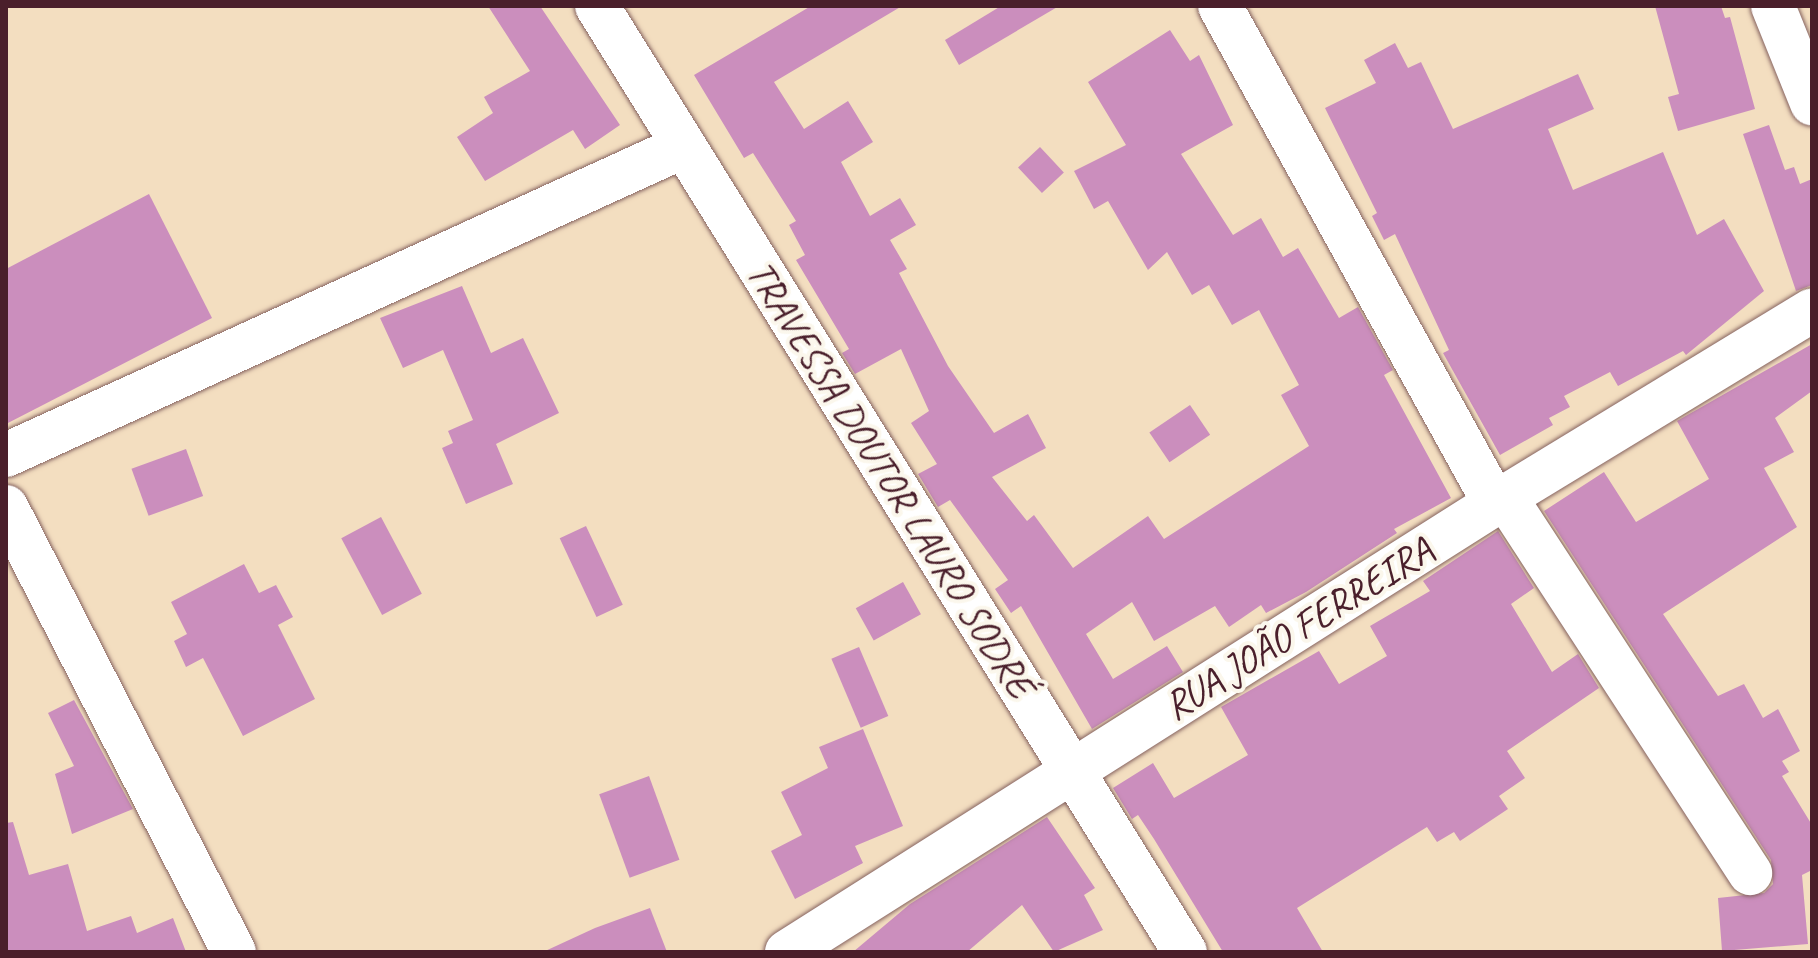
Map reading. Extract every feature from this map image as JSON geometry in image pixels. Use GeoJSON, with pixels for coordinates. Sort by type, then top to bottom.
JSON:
{"type":"FeatureCollection","features":[{"type":"Feature","properties":{"kind":"street","name":"TRAVESSA DOUTOR LAURO SODRÉ"},"geometry":{"type":"LineString","coordinates":[[597,6],[1185,952]]}},
{"type":"Feature","properties":{"kind":"street"},"geometry":{"type":"LineString","coordinates":[[1220,6],[1500,500],[1750,873]]}},
{"type":"Feature","properties":{"kind":"street"},"geometry":{"type":"LineString","coordinates":[[1773,6],[1812,103]]}},
{"type":"Feature","properties":{"kind":"street"},"geometry":{"type":"LineString","coordinates":[[6,455],[684,146]]}},
{"type":"Feature","properties":{"kind":"street","name":"RUA JOÃO FERREIRA"},"geometry":{"type":"LineString","coordinates":[[787,952],[1500,500],[1812,310]]}},
{"type":"Feature","properties":{"kind":"street"},"geometry":{"type":"LineString","coordinates":[[6,507],[234,952]]}},
{"type":"Feature","properties":{"kind":"building"},"geometry":{"type":"Polygon","coordinates":[[[488,6],[540,6],[620,125],[585,149],[573,130],[485,181],[457,137],[493,113],[484,97],[530,71],[488,6]]]}},
{"type":"Feature","properties":{"kind":"building"},"geometry":{"type":"Polygon","coordinates":[[[811,6],[902,6],[774,82],[804,129],[848,101],[873,142],[841,162],[870,216],[900,198],[916,225],[890,240],[907,269],[899,273],[948,366],[994,433],[1028,414],[1046,448],[992,477],[1027,521],[1034,515],[1073,568],[1148,516],[1164,539],[1309,446],[1281,395],[1299,385],[1259,310],[1232,325],[1209,285],[1192,295],[1167,252],[1148,270],[1108,201],[1094,209],[1074,171],[1126,145],[1088,82],[1170,30],[1190,61],[1199,55],[1233,125],[1181,154],[1233,235],[1261,218],[1283,257],[1298,248],[1339,318],[1358,307],[1393,370],[1384,375],[1451,498],[1394,529],[1397,533],[1306,592],[1266,613],[1261,605],[1229,627],[1215,606],[1154,641],[1132,602],[1086,634],[1113,679],[1167,646],[1183,672],[1092,729],[1021,606],[1011,613],[995,589],[1008,580],[950,500],[938,507],[918,474],[937,464],[911,423],[929,411],[901,349],[855,374],[842,353],[849,349],[796,260],[805,255],[789,225],[796,221],[753,153],[744,158],[694,75],[811,6]]]}},
{"type":"Feature","properties":{"kind":"building"},"geometry":{"type":"Polygon","coordinates":[[[1001,6],[1059,6],[959,65],[945,40],[1001,6]]]}},
{"type":"Feature","properties":{"kind":"building"},"geometry":{"type":"Polygon","coordinates":[[[1655,6],[1721,6],[1725,18],[1730,17],[1755,109],[1678,131],[1668,97],[1679,94],[1655,6]]]}},
{"type":"Feature","properties":{"kind":"building"},"geometry":{"type":"Polygon","coordinates":[[[1395,43],[1408,68],[1421,62],[1453,129],[1578,74],[1594,109],[1548,129],[1573,190],[1663,152],[1697,235],[1724,219],[1764,291],[1686,355],[1683,351],[1618,386],[1610,372],[1564,396],[1570,407],[1549,418],[1553,425],[1500,455],[1443,353],[1449,350],[1395,234],[1384,240],[1372,216],[1377,213],[1325,108],[1376,83],[1364,60],[1395,43]]]}},
{"type":"Feature","properties":{"kind":"building"},"geometry":{"type":"Polygon","coordinates":[[[1769,125],[1785,170],[1794,167],[1800,184],[1812,179],[1812,285],[1796,291],[1743,134],[1769,125]]]}},
{"type":"Feature","properties":{"kind":"building"},"geometry":{"type":"Polygon","coordinates":[[[1040,147],[1064,173],[1042,193],[1018,167],[1040,147]]]}},
{"type":"Feature","properties":{"kind":"building"},"geometry":{"type":"Polygon","coordinates":[[[149,194],[212,318],[6,424],[6,269],[149,194]]]}},
{"type":"Feature","properties":{"kind":"building"},"geometry":{"type":"Polygon","coordinates":[[[462,286],[491,353],[523,338],[559,413],[496,444],[513,484],[466,504],[442,448],[453,443],[448,431],[473,420],[443,350],[403,368],[380,318],[462,286]]]}},
{"type":"Feature","properties":{"kind":"building"},"geometry":{"type":"Polygon","coordinates":[[[1812,344],[1812,391],[1775,418],[1794,452],[1764,468],[1797,527],[1663,614],[1718,696],[1744,684],[1763,718],[1778,709],[1800,751],[1782,761],[1789,772],[1782,776],[1812,825],[1812,870],[1802,875],[1808,944],[1722,951],[1718,898],[1764,893],[1773,884],[1771,860],[1544,511],[1604,472],[1636,522],[1709,479],[1677,421],[1812,344]]]}},
{"type":"Feature","properties":{"kind":"building"},"geometry":{"type":"Polygon","coordinates":[[[1190,405],[1210,435],[1170,462],[1149,432],[1190,405]]]}},
{"type":"Feature","properties":{"kind":"building"},"geometry":{"type":"Polygon","coordinates":[[[186,449],[203,496],[149,516],[131,469],[186,449]]]}},
{"type":"Feature","properties":{"kind":"building"},"geometry":{"type":"Polygon","coordinates":[[[381,517],[422,594],[382,615],[341,538],[381,517]]]}},
{"type":"Feature","properties":{"kind":"building"},"geometry":{"type":"Polygon","coordinates":[[[586,526],[623,605],[596,617],[560,538],[586,526]]]}},
{"type":"Feature","properties":{"kind":"building"},"geometry":{"type":"Polygon","coordinates":[[[1498,531],[1534,588],[1511,604],[1552,672],[1578,654],[1599,688],[1507,751],[1525,778],[1499,796],[1508,809],[1460,841],[1454,832],[1437,842],[1427,827],[1297,908],[1323,952],[1223,952],[1138,815],[1132,819],[1113,788],[1153,763],[1174,798],[1248,755],[1221,707],[1319,651],[1339,684],[1387,656],[1370,626],[1430,591],[1423,581],[1498,531]]]}},
{"type":"Feature","properties":{"kind":"building"},"geometry":{"type":"Polygon","coordinates":[[[244,564],[259,593],[276,585],[293,617],[278,625],[315,699],[243,736],[203,658],[186,667],[174,641],[187,634],[171,602],[244,564]]]}},
{"type":"Feature","properties":{"kind":"building"},"geometry":{"type":"Polygon","coordinates":[[[903,582],[921,614],[874,641],[856,608],[903,582]]]}},
{"type":"Feature","properties":{"kind":"building"},"geometry":{"type":"Polygon","coordinates":[[[859,647],[888,716],[861,728],[831,659],[859,647]]]}},
{"type":"Feature","properties":{"kind":"building"},"geometry":{"type":"Polygon","coordinates":[[[74,700],[133,809],[72,834],[55,774],[74,766],[48,713],[74,700]]]}},
{"type":"Feature","properties":{"kind":"building"},"geometry":{"type":"Polygon","coordinates":[[[863,729],[903,826],[855,846],[863,863],[795,899],[771,851],[802,835],[781,792],[828,768],[819,747],[863,729]]]}},
{"type":"Feature","properties":{"kind":"building"},"geometry":{"type":"Polygon","coordinates":[[[649,776],[679,860],[630,878],[599,794],[649,776]]]}},
{"type":"Feature","properties":{"kind":"building"},"geometry":{"type":"Polygon","coordinates":[[[1047,817],[1095,888],[1084,895],[1103,930],[1054,952],[1022,905],[967,952],[853,952],[910,904],[1047,817]]]}},
{"type":"Feature","properties":{"kind":"building"},"geometry":{"type":"Polygon","coordinates":[[[13,822],[29,875],[68,864],[87,931],[131,916],[137,933],[173,918],[186,952],[6,952],[6,823],[13,822]]]}},
{"type":"Feature","properties":{"kind":"building"},"geometry":{"type":"Polygon","coordinates":[[[650,908],[667,952],[543,952],[595,928],[650,908]]]}}]}
